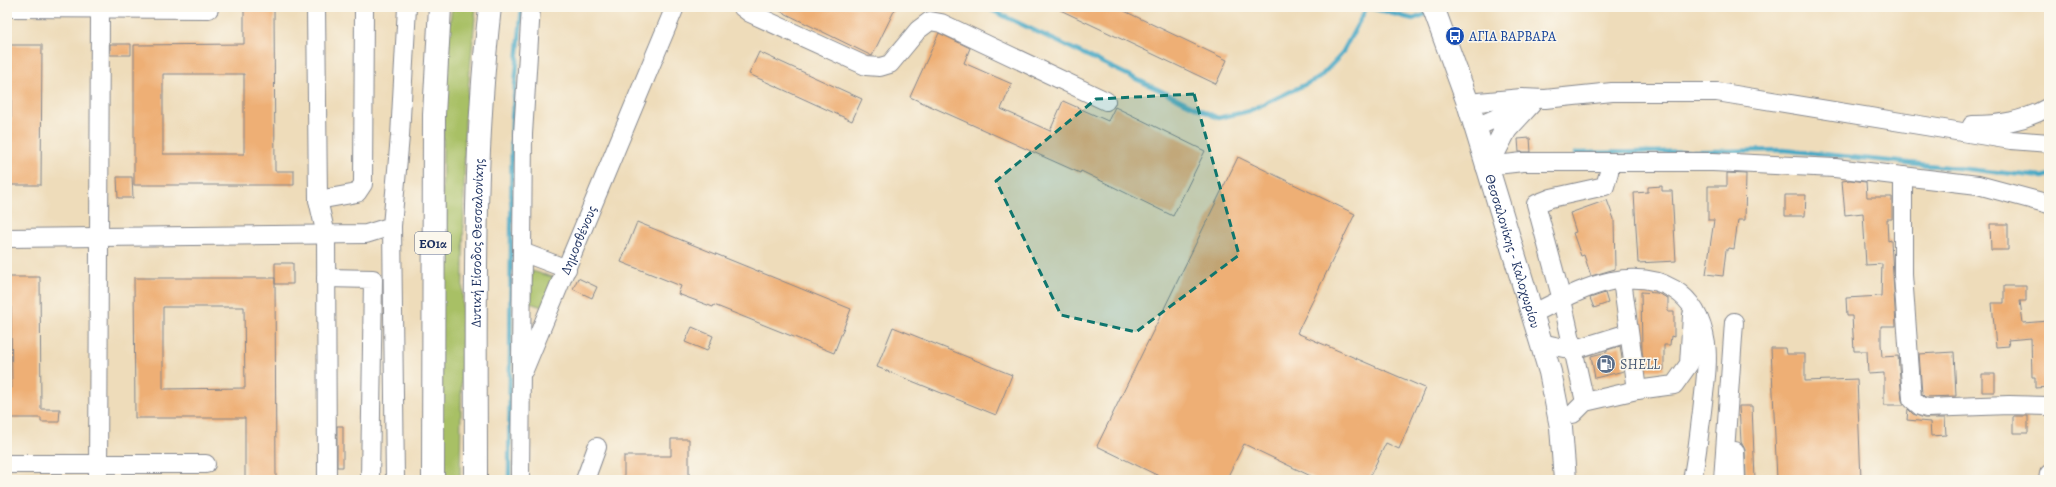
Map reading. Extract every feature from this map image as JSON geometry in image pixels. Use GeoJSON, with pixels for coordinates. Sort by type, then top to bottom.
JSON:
{"type":"FeatureCollection","features":[{"type":"Feature","properties":{"kind":"main road","name":"ΕΟ1α"},"geometry":{"type":"LineString","coordinates":[[433,480],[434,115],[440,7]]}},
{"type":"Feature","properties":{"kind":"main road","name":"Δυτική Είσοδος Θεσσαλονίκης"},"geometry":{"type":"LineString","coordinates":[[476,480],[477,182],[483,69],[490,7]]}},
{"type":"Feature","properties":{"kind":"main road","name":"Θεσσαλονίκης - Καλοχωρίου"},"geometry":{"type":"LineString","coordinates":[[1433,7],[1468,102],[1474,128],[1550,372],[1561,427],[1565,480]]}},
{"type":"Feature","properties":{"kind":"main road"},"geometry":{"type":"LineString","coordinates":[[1487,166],[1506,129],[1538,101]]}},
{"type":"Feature","properties":{"kind":"street"},"geometry":{"type":"LineString","coordinates":[[316,7],[318,200],[326,234],[327,480]]}},
{"type":"Feature","properties":{"kind":"street"},"geometry":{"type":"LineString","coordinates":[[318,200],[357,193],[363,184],[364,7]]}},
{"type":"Feature","properties":{"kind":"street"},"geometry":{"type":"LineString","coordinates":[[394,480],[392,226],[400,136],[407,7]]}},
{"type":"Feature","properties":{"kind":"street"},"geometry":{"type":"LineString","coordinates":[[521,378],[523,134],[532,7]]}},
{"type":"Feature","properties":{"kind":"street","name":"Δημοσθένους"},"geometry":{"type":"LineString","coordinates":[[520,480],[521,378],[675,7]]}},
{"type":"Feature","properties":{"kind":"street"},"geometry":{"type":"LineString","coordinates":[[742,7],[750,13],[866,66],[880,67],[890,64],[918,30],[930,21],[941,23],[1106,101]]}},
{"type":"Feature","properties":{"kind":"street"},"geometry":{"type":"LineString","coordinates":[[7,8],[208,9]]}},
{"type":"Feature","properties":{"kind":"street"},"geometry":{"type":"LineString","coordinates":[[98,472],[100,8]]}},
{"type":"Feature","properties":{"kind":"street"},"geometry":{"type":"LineString","coordinates":[[1474,128],[1538,101],[1612,92],[1717,92],[1785,104],[2049,144]]}},
{"type":"Feature","properties":{"kind":"street"},"geometry":{"type":"LineString","coordinates":[[1468,102],[1522,98],[1538,101]]}},
{"type":"Feature","properties":{"kind":"street"},"geometry":{"type":"LineString","coordinates":[[1939,128],[2017,121],[2049,107]]}},
{"type":"Feature","properties":{"kind":"street"},"geometry":{"type":"LineString","coordinates":[[1487,166],[1523,162],[1713,162],[1835,168],[1978,185],[2049,204]]}},
{"type":"Feature","properties":{"kind":"street"},"geometry":{"type":"LineString","coordinates":[[1609,162],[1609,172],[1605,186],[1551,198],[1536,204],[1562,300],[1573,350],[1579,408],[1637,390],[1674,385],[1689,364],[1693,308]]}},
{"type":"Feature","properties":{"kind":"street"},"geometry":{"type":"LineString","coordinates":[[1903,176],[1903,275],[1912,399],[1920,406],[1927,408],[2009,405],[2049,406]]}},
{"type":"Feature","properties":{"kind":"street"},"geometry":{"type":"LineString","coordinates":[[7,238],[366,234],[392,226]]}},
{"type":"Feature","properties":{"kind":"street"},"geometry":{"type":"LineString","coordinates":[[522,252],[567,269]]}},
{"type":"Feature","properties":{"kind":"street"},"geometry":{"type":"LineString","coordinates":[[326,278],[372,279],[370,480]]}},
{"type":"Feature","properties":{"kind":"street"},"geometry":{"type":"LineString","coordinates":[[1532,314],[1562,300],[1609,282],[1648,279],[1676,289],[1693,308],[1706,344],[1705,384],[1697,459],[1692,480]]}},
{"type":"Feature","properties":{"kind":"street"},"geometry":{"type":"LineString","coordinates":[[1622,280],[1628,333],[1637,390]]}},
{"type":"Feature","properties":{"kind":"street"},"geometry":{"type":"LineString","coordinates":[[1723,480],[1734,322]]}},
{"type":"Feature","properties":{"kind":"street"},"geometry":{"type":"LineString","coordinates":[[1541,343],[1573,350],[1628,333]]}},
{"type":"Feature","properties":{"kind":"street"},"geometry":{"type":"LineString","coordinates":[[1726,430],[1735,451],[1736,480]]}},
{"type":"Feature","properties":{"kind":"street"},"geometry":{"type":"LineString","coordinates":[[584,480],[597,447]]}},
{"type":"Feature","properties":{"kind":"street"},"geometry":{"type":"LineString","coordinates":[[7,464],[98,472],[206,464]]}},
{"type":"Feature","properties":{"kind":"street"},"geometry":{"type":"LineString","coordinates":[[2048,480],[2049,474]]}},
{"type":"Feature","properties":{"kind":"highlighted area"},"geometry":{"type":"Polygon","coordinates":[[[1194,94],[1239,255],[1136,332],[1061,315],[996,181],[1096,99],[1194,94]]]}},
{"type":"Feature","properties":{"kind":"green space"},"geometry":{"type":"Polygon","coordinates":[[[452,7],[476,7],[465,122],[460,480],[439,480],[444,67],[452,7]]]}},
{"type":"Feature","properties":{"kind":"green space"},"geometry":{"type":"Polygon","coordinates":[[[532,271],[556,278],[545,308],[530,303],[532,271]]]}},
{"type":"Feature","properties":{"kind":"building"},"geometry":{"type":"Polygon","coordinates":[[[244,7],[274,7],[275,171],[294,171],[294,185],[134,185],[134,45],[244,44],[244,7]],[[163,74],[163,154],[244,154],[244,74],[163,74]]]}},
{"type":"Feature","properties":{"kind":"building"},"geometry":{"type":"Polygon","coordinates":[[[772,7],[896,7],[872,56],[772,7]]]}},
{"type":"Feature","properties":{"kind":"building"},"geometry":{"type":"Polygon","coordinates":[[[1054,7],[1116,7],[1227,60],[1216,84],[1054,7]]]}},
{"type":"Feature","properties":{"kind":"building"},"geometry":{"type":"Polygon","coordinates":[[[939,33],[970,48],[964,63],[1012,84],[1001,109],[1050,131],[1063,101],[1108,121],[1115,107],[1205,151],[1173,216],[1081,171],[1080,173],[910,97],[939,33]]]}},
{"type":"Feature","properties":{"kind":"building"},"geometry":{"type":"Polygon","coordinates":[[[110,44],[131,44],[131,55],[110,55],[110,44]]]}},
{"type":"Feature","properties":{"kind":"building"},"geometry":{"type":"Polygon","coordinates":[[[7,45],[42,45],[41,185],[7,185],[7,155],[11,155],[11,75],[7,75],[7,45]]]}},
{"type":"Feature","properties":{"kind":"building"},"geometry":{"type":"Polygon","coordinates":[[[759,52],[862,99],[852,121],[749,74],[759,52]]]}},
{"type":"Feature","properties":{"kind":"building"},"geometry":{"type":"Polygon","coordinates":[[[1530,138],[1531,152],[1519,152],[1518,139],[1530,138]]]}},
{"type":"Feature","properties":{"kind":"building"},"geometry":{"type":"Polygon","coordinates":[[[1238,157],[1355,214],[1297,333],[1425,388],[1399,449],[1386,443],[1368,480],[1319,480],[1244,444],[1226,480],[1167,480],[1097,446],[1238,157]]]}},
{"type":"Feature","properties":{"kind":"building"},"geometry":{"type":"Polygon","coordinates":[[[1727,173],[1746,174],[1745,220],[1738,220],[1734,249],[1729,248],[1726,250],[1723,276],[1706,274],[1714,220],[1708,220],[1708,186],[1727,186],[1727,173]]]}},
{"type":"Feature","properties":{"kind":"building"},"geometry":{"type":"Polygon","coordinates":[[[117,177],[132,177],[133,198],[118,198],[117,177]]]}},
{"type":"Feature","properties":{"kind":"building"},"geometry":{"type":"Polygon","coordinates":[[[1850,180],[1866,182],[1867,197],[1892,197],[1892,219],[1887,219],[1888,241],[1891,240],[1896,326],[1881,326],[1881,344],[1882,357],[1898,356],[1902,400],[1904,405],[1884,405],[1884,373],[1868,374],[1867,351],[1854,351],[1852,316],[1847,316],[1846,298],[1881,296],[1882,264],[1866,265],[1863,213],[1845,215],[1842,181],[1850,180]]]}},
{"type":"Feature","properties":{"kind":"building"},"geometry":{"type":"Polygon","coordinates":[[[1662,186],[1662,191],[1672,191],[1676,261],[1638,263],[1634,193],[1648,192],[1648,187],[1662,186]]]}},
{"type":"Feature","properties":{"kind":"building"},"geometry":{"type":"Polygon","coordinates":[[[1785,195],[1806,195],[1805,216],[1785,216],[1785,195]]]}},
{"type":"Feature","properties":{"kind":"building"},"geometry":{"type":"Polygon","coordinates":[[[1607,200],[1614,219],[1615,269],[1591,276],[1584,255],[1581,256],[1573,233],[1576,232],[1570,213],[1607,200]]]}},
{"type":"Feature","properties":{"kind":"building"},"geometry":{"type":"Polygon","coordinates":[[[637,222],[851,309],[834,353],[714,305],[713,307],[678,294],[681,286],[621,262],[637,222]]]}},
{"type":"Feature","properties":{"kind":"building"},"geometry":{"type":"Polygon","coordinates":[[[1990,224],[2008,224],[2008,250],[1991,250],[1990,224]]]}},
{"type":"Feature","properties":{"kind":"building"},"geometry":{"type":"Polygon","coordinates":[[[275,263],[293,263],[293,284],[275,284],[275,263]]]}},
{"type":"Feature","properties":{"kind":"building"},"geometry":{"type":"Polygon","coordinates":[[[7,277],[40,277],[41,409],[60,409],[59,422],[41,422],[41,418],[7,418],[7,388],[12,388],[11,307],[7,307],[7,277]]]}},
{"type":"Feature","properties":{"kind":"building"},"geometry":{"type":"Polygon","coordinates":[[[134,278],[275,278],[276,480],[245,480],[245,418],[135,418],[134,278]],[[163,307],[163,389],[245,388],[244,307],[163,307]]]}},
{"type":"Feature","properties":{"kind":"building"},"geometry":{"type":"Polygon","coordinates":[[[578,278],[597,287],[592,298],[573,289],[578,278]]]}},
{"type":"Feature","properties":{"kind":"building"},"geometry":{"type":"Polygon","coordinates":[[[2004,286],[2026,286],[2026,301],[2020,301],[2023,323],[2049,321],[2049,387],[2035,388],[2035,377],[2032,377],[2031,338],[2008,340],[2009,346],[1996,347],[1992,303],[2004,303],[2004,286]]]}},
{"type":"Feature","properties":{"kind":"building"},"geometry":{"type":"Polygon","coordinates":[[[1641,292],[1657,293],[1668,298],[1668,312],[1674,312],[1674,337],[1671,336],[1670,345],[1664,345],[1664,370],[1645,370],[1642,351],[1641,292]]]}},
{"type":"Feature","properties":{"kind":"building"},"geometry":{"type":"Polygon","coordinates":[[[1605,293],[1608,303],[1594,308],[1590,298],[1605,293]]]}},
{"type":"Feature","properties":{"kind":"building"},"geometry":{"type":"Polygon","coordinates":[[[692,327],[713,336],[707,351],[685,342],[692,327]]]}},
{"type":"Feature","properties":{"kind":"building"},"geometry":{"type":"Polygon","coordinates":[[[893,327],[1012,375],[996,415],[877,367],[893,327]]]}},
{"type":"Feature","properties":{"kind":"building"},"geometry":{"type":"Polygon","coordinates":[[[1620,346],[1624,371],[1595,378],[1591,356],[1607,352],[1607,350],[1620,346]]]}},
{"type":"Feature","properties":{"kind":"building"},"geometry":{"type":"Polygon","coordinates":[[[1771,348],[1785,348],[1786,354],[1805,354],[1805,381],[1857,379],[1861,480],[1777,480],[1771,348]]]}},
{"type":"Feature","properties":{"kind":"building"},"geometry":{"type":"Polygon","coordinates":[[[1954,352],[1956,396],[1925,397],[1922,394],[1919,354],[1954,352]]]}},
{"type":"Feature","properties":{"kind":"building"},"geometry":{"type":"Polygon","coordinates":[[[1982,374],[1995,374],[1995,392],[1982,392],[1982,374]]]}},
{"type":"Feature","properties":{"kind":"building"},"geometry":{"type":"Polygon","coordinates":[[[1739,406],[1752,406],[1755,480],[1746,480],[1745,450],[1741,442],[1739,406]]]}},
{"type":"Feature","properties":{"kind":"building"},"geometry":{"type":"Polygon","coordinates":[[[1908,409],[1913,414],[1924,418],[1945,418],[1946,435],[1931,436],[1930,422],[1907,420],[1908,409]]]}},
{"type":"Feature","properties":{"kind":"building"},"geometry":{"type":"Polygon","coordinates":[[[2013,416],[2028,416],[2028,433],[2013,433],[2013,416]]]}},
{"type":"Feature","properties":{"kind":"building"},"geometry":{"type":"Polygon","coordinates":[[[337,426],[343,426],[343,467],[337,467],[337,426]]]}},
{"type":"Feature","properties":{"kind":"building"},"geometry":{"type":"Polygon","coordinates":[[[671,439],[689,439],[689,480],[624,480],[624,456],[671,456],[671,439]]]}},
{"type":"Feature","properties":{"kind":"waterway"},"geometry":{"type":"LineString","coordinates":[[509,480],[512,120],[522,7]]}},
{"type":"Feature","properties":{"kind":"waterway"},"geometry":{"type":"LineString","coordinates":[[985,7],[1218,118],[1249,111],[1319,78],[1341,55],[1367,7]]}},
{"type":"Feature","properties":{"kind":"waterway"},"geometry":{"type":"LineString","coordinates":[[1367,7],[1413,19],[1429,13]]}},
{"type":"Feature","properties":{"kind":"waterway"},"geometry":{"type":"LineString","coordinates":[[1576,153],[1784,150],[2043,177],[2049,175]]}},
{"type":"Feature","properties":{"kind":"place","name":"ΑΓΙΑ ΒΑΡΒΑΡΑ"},"geometry":{"type":"Point","coordinates":[1455,36]}},
{"type":"Feature","properties":{"kind":"place","name":"SHELL"},"geometry":{"type":"Point","coordinates":[1606,364]}}]}
